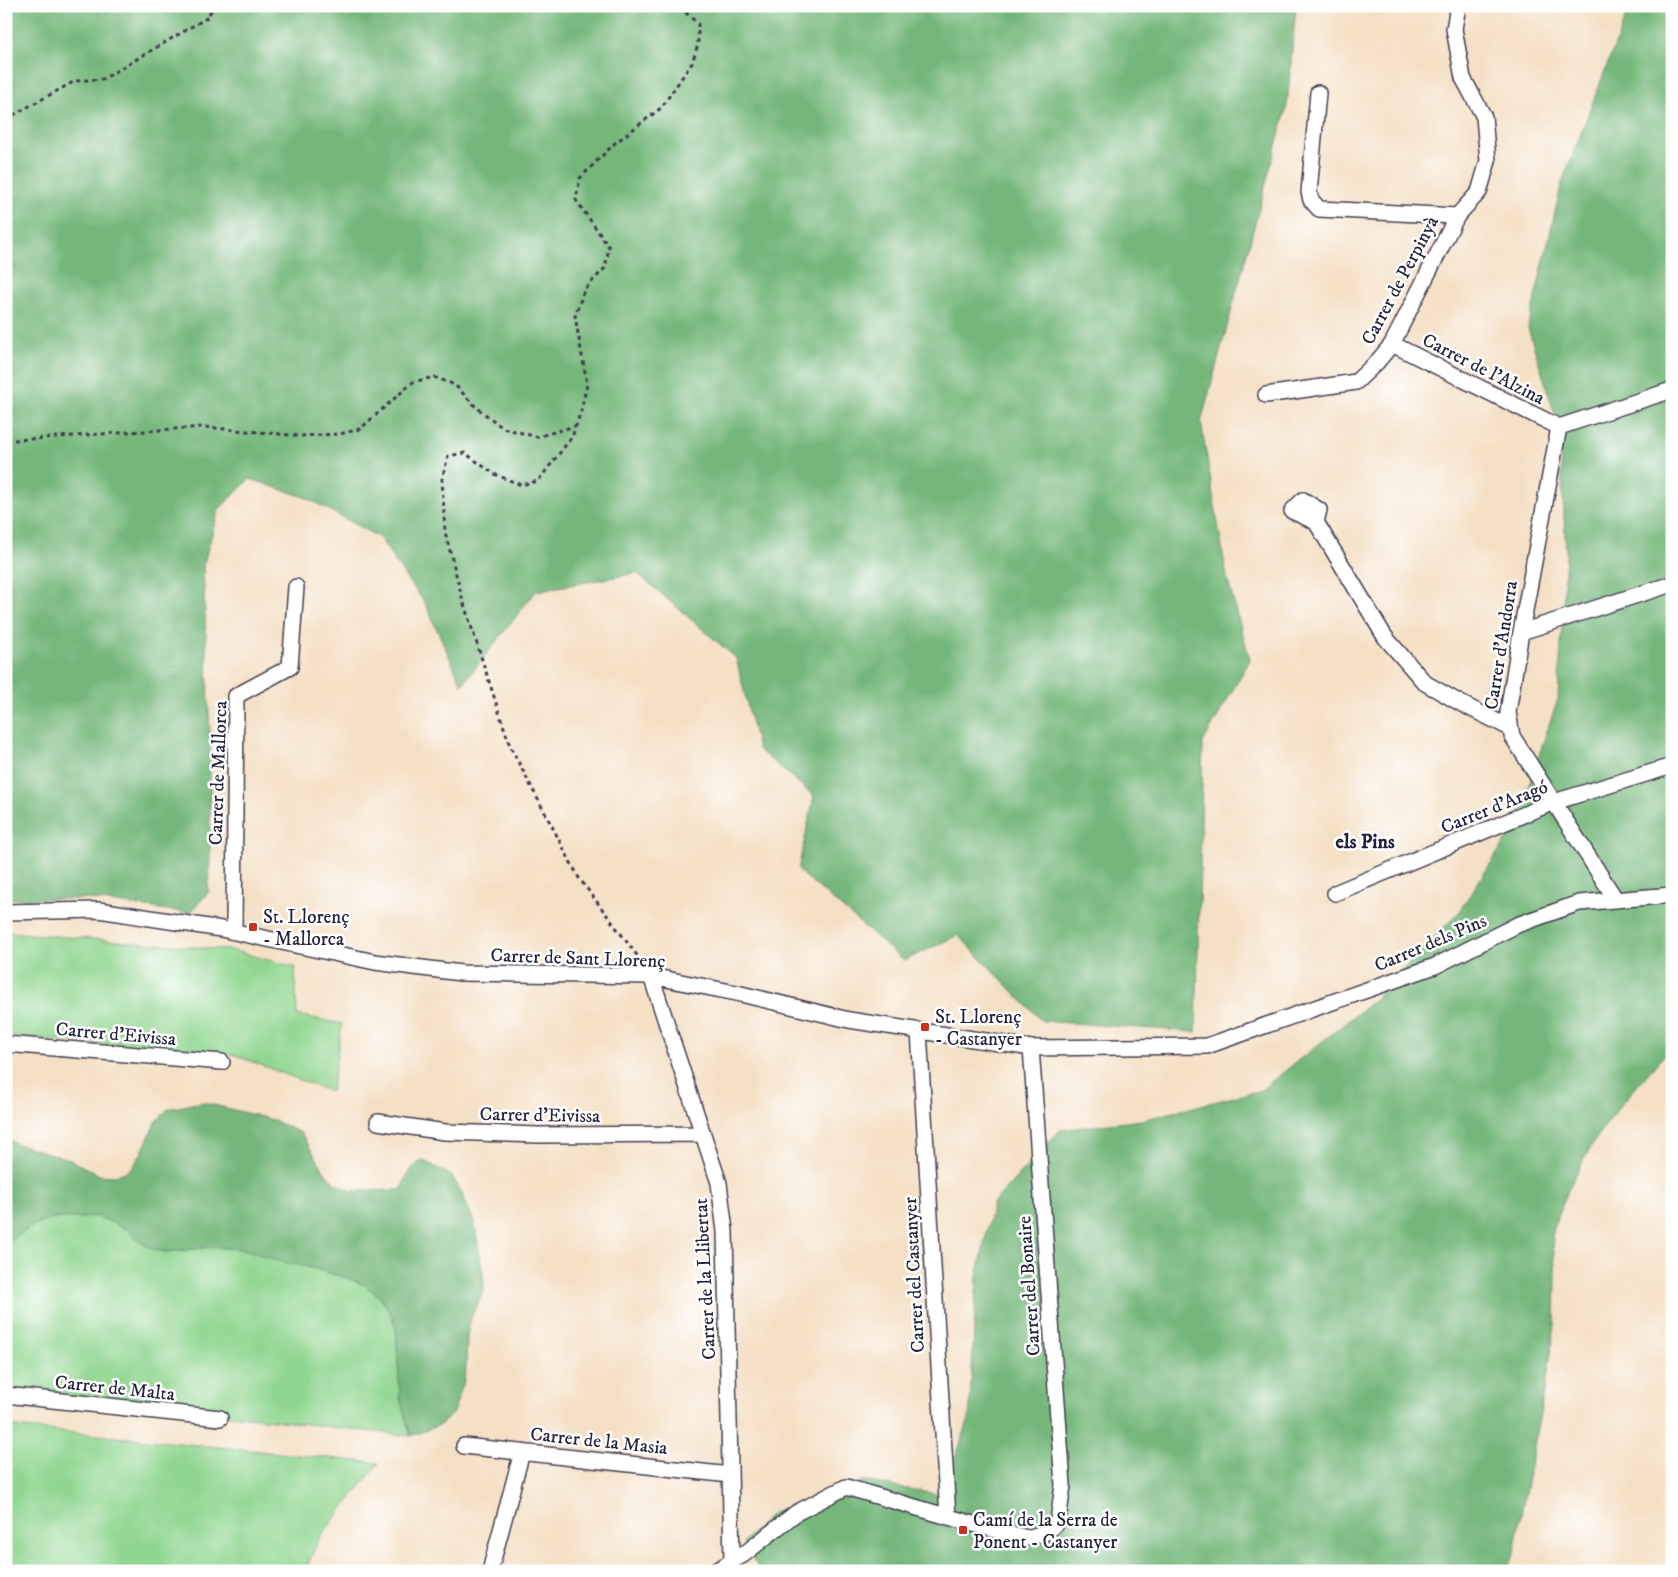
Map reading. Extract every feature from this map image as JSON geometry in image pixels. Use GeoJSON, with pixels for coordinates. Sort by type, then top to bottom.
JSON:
{"type":"FeatureCollection","features":[{"type":"Feature","properties":{"kind":"street","name":"Carrer de Perpinyà"},"geometry":{"type":"LineString","coordinates":[[1266,395],[1356,382],[1392,344],[1456,216],[1479,192],[1488,161],[1484,118],[1463,78],[1454,29],[1458,6]]}},
{"type":"Feature","properties":{"kind":"street"},"geometry":{"type":"LineString","coordinates":[[1318,93],[1309,192],[1311,200],[1319,209],[1456,216]]}},
{"type":"Feature","properties":{"kind":"street","name":"Carrer de l'Alzina"},"geometry":{"type":"LineString","coordinates":[[1392,344],[1559,427]]}},
{"type":"Feature","properties":{"kind":"street"},"geometry":{"type":"LineString","coordinates":[[1559,427],[1672,390]]}},
{"type":"Feature","properties":{"kind":"street","name":"Carrer d'Andorra"},"geometry":{"type":"LineString","coordinates":[[1559,427],[1520,632],[1508,712],[1512,736],[1616,900]]}},
{"type":"Feature","properties":{"kind":"street"},"geometry":{"type":"LineString","coordinates":[[1316,522],[1385,637],[1425,683],[1510,728]]}},
{"type":"Feature","properties":{"kind":"street"},"geometry":{"type":"LineString","coordinates":[[1520,632],[1672,584]]}},
{"type":"Feature","properties":{"kind":"street","name":"Carrer de Mallorca"},"geometry":{"type":"LineString","coordinates":[[234,932],[236,696],[290,667],[296,587]]}},
{"type":"Feature","properties":{"kind":"street","name":"Carrer d'Aragó"},"geometry":{"type":"LineString","coordinates":[[1335,893],[1554,802],[1672,766]]}},
{"type":"Feature","properties":{"kind":"street","name":"Carrer dels Pins"},"geometry":{"type":"LineString","coordinates":[[1207,1046],[1435,966],[1517,925],[1578,903],[1672,895]]}},
{"type":"Feature","properties":{"kind":"street","name":"Carrer de Sant Llorenç"},"geometry":{"type":"LineString","coordinates":[[6,912],[99,910],[234,932],[375,962],[462,973],[651,976],[741,994],[850,1020],[1031,1048],[1207,1046]]}},
{"type":"Feature","properties":{"kind":"street","name":"Carrer de la Llibertat"},"geometry":{"type":"LineString","coordinates":[[651,976],[719,1183],[725,1231],[732,1561]]}},
{"type":"Feature","properties":{"kind":"street","name":"Carrer del Castanyer"},"geometry":{"type":"LineString","coordinates":[[919,1031],[948,1517]]}},
{"type":"Feature","properties":{"kind":"street","name":"Carrer d'Eivissa"},"geometry":{"type":"LineString","coordinates":[[6,1044],[222,1062]]}},
{"type":"Feature","properties":{"kind":"street","name":"Carrer del Bonaire"},"geometry":{"type":"LineString","coordinates":[[948,1517],[1027,1538],[1048,1532],[1058,1522],[1063,1485],[1031,1048]]}},
{"type":"Feature","properties":{"kind":"street","name":"Carrer d'Eivissa"},"geometry":{"type":"LineString","coordinates":[[378,1122],[445,1132],[538,1135],[702,1134]]}},
{"type":"Feature","properties":{"kind":"street","name":"Carrer de Malta"},"geometry":{"type":"LineString","coordinates":[[6,1395],[220,1418]]}},
{"type":"Feature","properties":{"kind":"street","name":"Carrer de la Masia"},"geometry":{"type":"LineString","coordinates":[[464,1446],[730,1475]]}},
{"type":"Feature","properties":{"kind":"street"},"geometry":{"type":"LineString","coordinates":[[490,1571],[522,1452]]}},
{"type":"Feature","properties":{"kind":"street"},"geometry":{"type":"LineString","coordinates":[[715,1571],[743,1555],[796,1513],[846,1487],[948,1517]]}},
{"type":"Feature","properties":{"kind":"path"},"geometry":{"type":"LineString","coordinates":[[6,119],[75,81],[103,79],[208,17],[213,6]]}},
{"type":"Feature","properties":{"kind":"path"},"geometry":{"type":"LineString","coordinates":[[651,976],[580,878],[510,746],[463,601],[445,532],[442,479],[448,456],[465,453],[494,474],[521,485],[538,481],[572,437],[588,384],[575,316],[584,290],[605,268],[609,248],[576,200],[580,178],[615,142],[661,108],[692,63],[698,44],[698,24],[679,6]]}},
{"type":"Feature","properties":{"kind":"path"},"geometry":{"type":"LineString","coordinates":[[6,439],[15,440],[204,427],[301,436],[340,434],[360,429],[413,382],[434,377],[455,385],[476,407],[504,428],[537,437],[576,426]]}},
{"type":"Feature","properties":{"kind":"green space"},"geometry":{"type":"Polygon","coordinates":[[[6,6],[1296,6],[1287,106],[1201,422],[1227,578],[1250,660],[1203,742],[1196,1032],[1042,1021],[958,935],[904,961],[798,870],[814,796],[758,749],[736,658],[637,573],[536,591],[462,685],[425,603],[380,538],[307,498],[250,479],[219,509],[203,566],[210,734],[210,859],[208,893],[190,913],[88,899],[6,899],[6,6]]]}},
{"type":"Feature","properties":{"kind":"green space"},"geometry":{"type":"Polygon","coordinates":[[[1630,6],[1672,6],[1672,1046],[1618,1108],[1591,1146],[1569,1188],[1552,1231],[1556,1278],[1555,1325],[1513,1557],[1508,1571],[760,1571],[743,1542],[774,1512],[864,1481],[942,1495],[969,1419],[977,1277],[993,1203],[1060,1130],[1142,1120],[1261,1090],[1372,1002],[1458,913],[1514,828],[1558,699],[1566,554],[1559,427],[1528,328],[1562,182],[1630,6]]]}},
{"type":"Feature","properties":{"kind":"green space"},"geometry":{"type":"Polygon","coordinates":[[[6,932],[231,950],[295,967],[297,1015],[342,1024],[331,1092],[235,1055],[6,1036],[6,932]]]}},
{"type":"Feature","properties":{"kind":"green space"},"geometry":{"type":"Polygon","coordinates":[[[202,1102],[270,1119],[301,1133],[326,1174],[337,1184],[351,1191],[401,1190],[409,1171],[422,1160],[451,1175],[461,1191],[474,1222],[484,1289],[471,1318],[467,1335],[466,1370],[463,1385],[452,1415],[440,1425],[411,1436],[400,1398],[396,1328],[390,1312],[380,1297],[365,1285],[313,1268],[278,1261],[244,1249],[211,1247],[166,1252],[152,1249],[139,1241],[127,1229],[97,1216],[52,1218],[36,1224],[6,1242],[6,1138],[17,1144],[69,1159],[99,1175],[116,1176],[131,1169],[141,1154],[155,1123],[168,1109],[202,1102]]]}},
{"type":"Feature","properties":{"kind":"green space"},"geometry":{"type":"Polygon","coordinates":[[[97,1216],[127,1229],[139,1241],[166,1252],[211,1247],[244,1249],[278,1261],[313,1268],[365,1285],[380,1297],[390,1312],[397,1328],[400,1398],[411,1436],[6,1389],[6,1242],[28,1227],[47,1219],[97,1216]]]}},
{"type":"Feature","properties":{"kind":"green space"},"geometry":{"type":"Polygon","coordinates":[[[6,1426],[379,1463],[320,1537],[305,1571],[9,1571],[6,1569],[6,1426]]]}},
{"type":"Feature","properties":{"kind":"place","name":"St. Llorenç - Mallorca"},"geometry":{"type":"Point","coordinates":[253,927]}},
{"type":"Feature","properties":{"kind":"place","name":"St. Llorenç - Castanyer"},"geometry":{"type":"Point","coordinates":[925,1027]}},
{"type":"Feature","properties":{"kind":"place","name":"Camí de la Serra de Ponent - Castanyer"},"geometry":{"type":"Point","coordinates":[963,1530]}},
{"type":"Feature","properties":{"kind":"district","name":"els Pins"},"geometry":{"type":"Point","coordinates":[1365,841]}}]}
